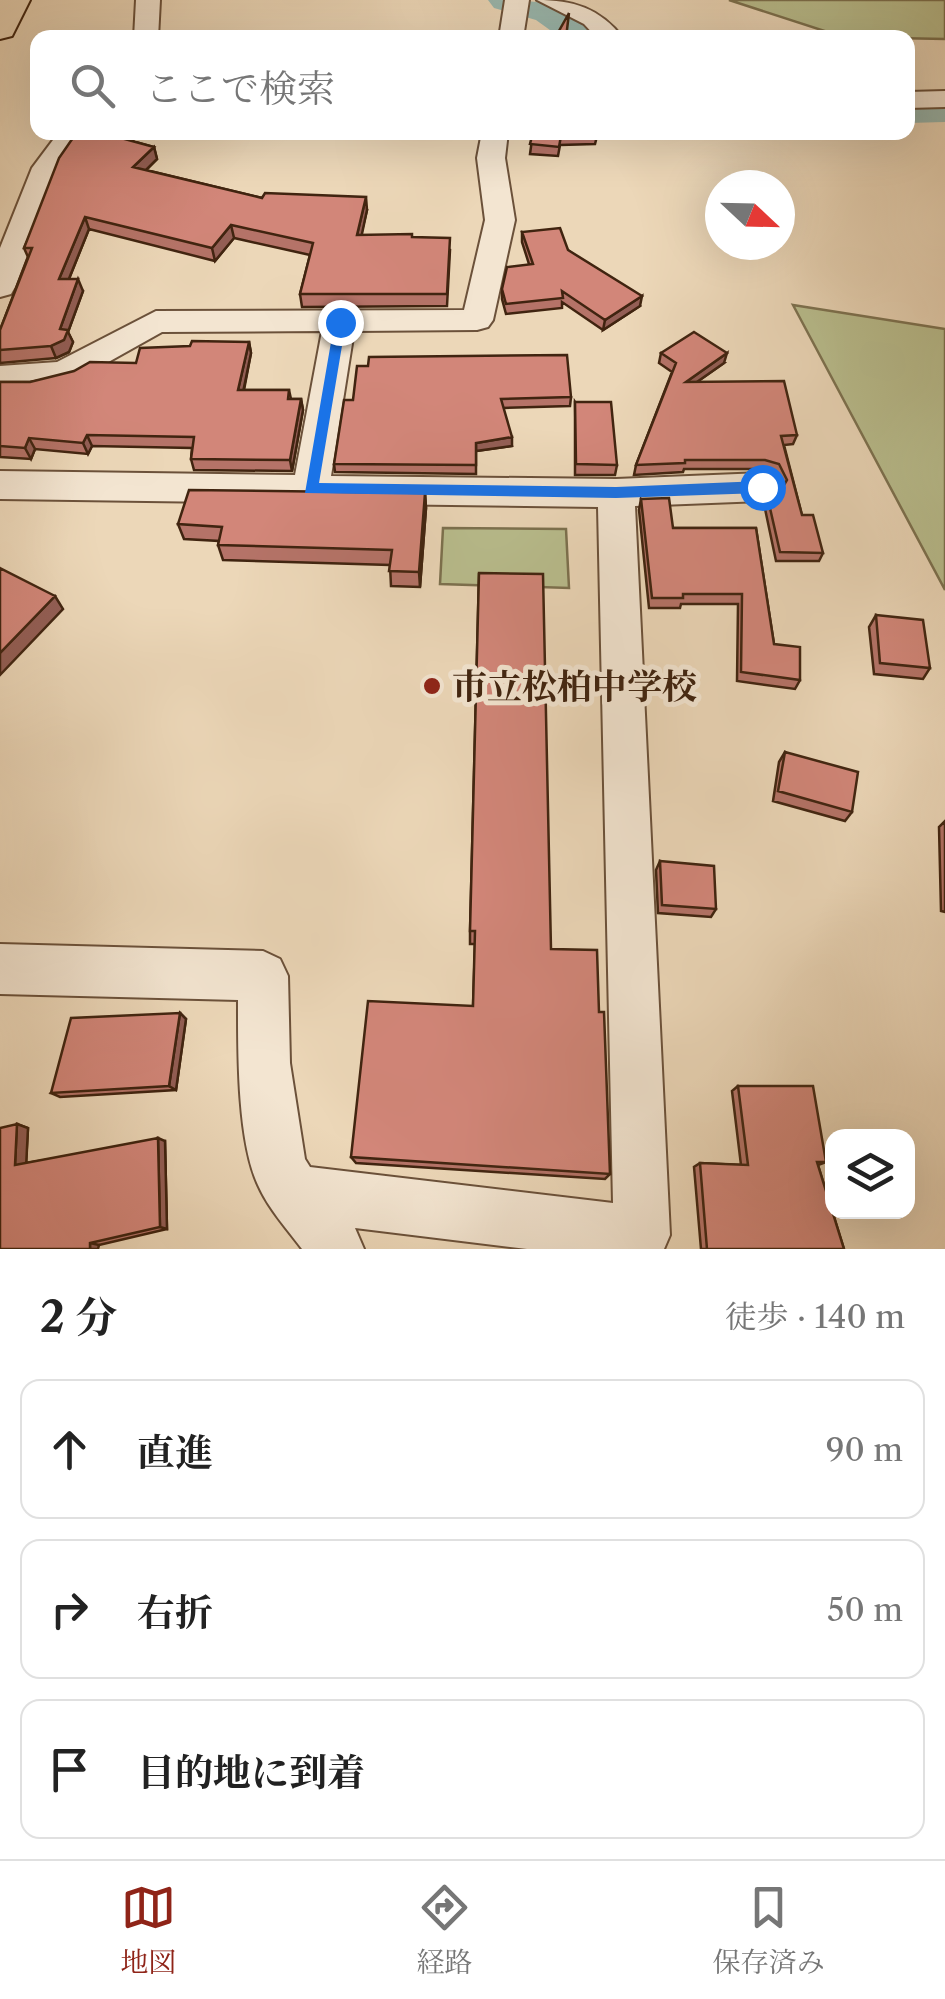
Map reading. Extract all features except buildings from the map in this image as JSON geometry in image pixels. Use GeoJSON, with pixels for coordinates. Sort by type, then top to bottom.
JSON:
{"type":"FeatureCollection","features":[{"type":"Feature","properties":{"kind":"highway"},"geometry":{"type":"LineString","coordinates":[[0,29],[14,0]]}},
{"type":"Feature","properties":{"kind":"street"},"geometry":{"type":"LineString","coordinates":[[146,30],[148,0]]}},
{"type":"Feature","properties":{"kind":"street"},"geometry":{"type":"LineString","coordinates":[[491,0],[516,4],[512,30]]}},
{"type":"Feature","properties":{"kind":"street"},"geometry":{"type":"LineString","coordinates":[[549,0],[592,19],[604,30]]}},
{"type":"Feature","properties":{"kind":"street"},"geometry":{"type":"LineString","coordinates":[[915,100],[945,99]]}},
{"type":"Feature","properties":{"kind":"street"},"geometry":{"type":"LineString","coordinates":[[0,287],[46,168],[67,140]]}},
{"type":"Feature","properties":{"kind":"street"},"geometry":{"type":"LineString","coordinates":[[0,378],[35,378],[66,371],[156,322],[477,320],[500,220],[491,158],[494,140]]}},
{"type":"Feature","properties":{"kind":"street"},"geometry":{"type":"LineString","coordinates":[[310,489],[340,322]]}},
{"type":"Feature","properties":{"kind":"street"},"geometry":{"type":"LineString","coordinates":[[0,485],[616,492],[762,487]]}},
{"type":"Feature","properties":{"kind":"street"},"geometry":{"type":"LineString","coordinates":[[296,1193],[642,1235],[616,492]]}},
{"type":"Feature","properties":{"kind":"street"},"geometry":{"type":"LineString","coordinates":[[0,969],[263,976],[264,1064],[279,1170],[336,1249]]}},
{"type":"Feature","properties":{"kind":"green space"},"geometry":{"type":"Polygon","coordinates":[[[729,0],[945,0],[945,39],[915,38],[915,30],[821,30],[729,0]]]}},
{"type":"Feature","properties":{"kind":"green space"},"geometry":{"type":"Polygon","coordinates":[[[793,305],[945,329],[945,590],[793,305]]]}},
{"type":"Feature","properties":{"kind":"green space"},"geometry":{"type":"Polygon","coordinates":[[[443,528],[566,529],[569,588],[440,584],[443,528]]]}},
{"type":"Feature","properties":{"kind":"waterway"},"geometry":{"type":"LineString","coordinates":[[507,0],[550,12],[576,30]]}},
{"type":"Feature","properties":{"kind":"waterway"},"geometry":{"type":"LineString","coordinates":[[915,110],[945,109]]}},
{"type":"Feature","properties":{"kind":"place","name":"市立松柏中学校"},"geometry":{"type":"Point","coordinates":[432,686]}},
{"type":"Feature","properties":{"kind":"route"},"geometry":{"type":"LineString","coordinates":[[340,322],[310,489],[616,492],[762,487]]}}]}
